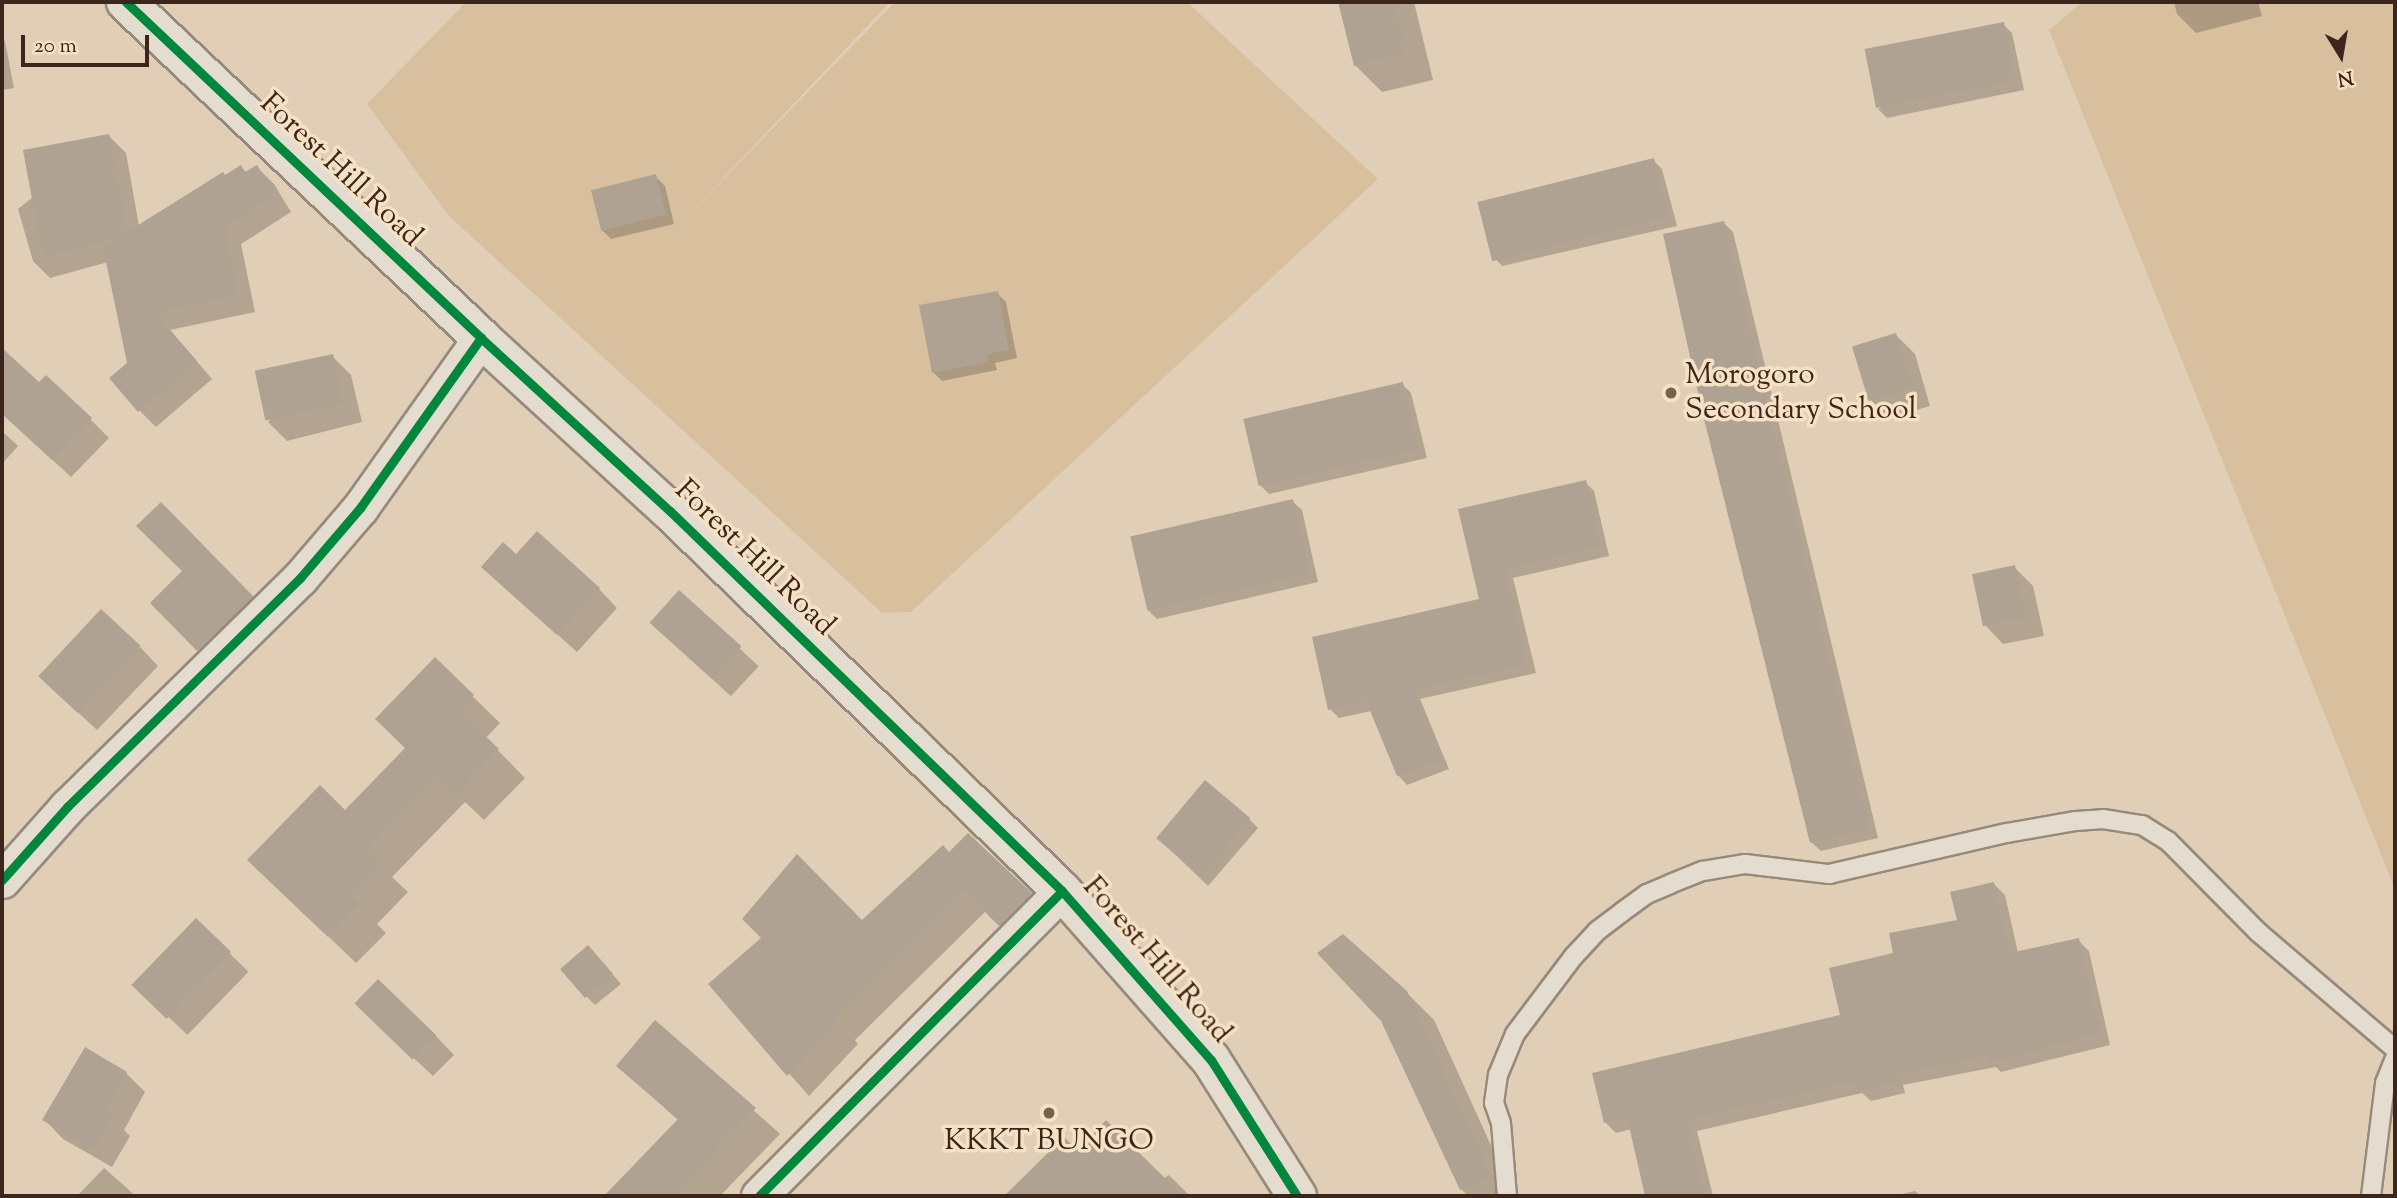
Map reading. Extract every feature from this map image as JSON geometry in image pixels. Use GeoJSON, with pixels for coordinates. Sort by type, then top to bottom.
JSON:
{"type":"FeatureCollection","features":[{"type":"Feature","properties":{"kind":"street","name":"Forest Hill Road"},"geometry":{"type":"LineString","coordinates":[[125,2],[481,338],[670,511],[1062,891],[1211,1060],[1297,1196]]}},
{"type":"Feature","properties":{"kind":"street"},"geometry":{"type":"LineString","coordinates":[[2,880],[66,807],[300,578],[367,498],[481,338]]}},
{"type":"Feature","properties":{"kind":"street"},"geometry":{"type":"LineString","coordinates":[[759,1196],[1062,891]]}},
{"type":"Feature","properties":{"kind":"lane"},"geometry":{"type":"LineString","coordinates":[[1507,1196],[1501,1123],[1494,1103],[1498,1075],[1515,1034],[1573,957],[1597,931],[1622,912],[1647,894],[1703,871],[1745,864],[1829,874],[2007,833],[2076,821],[2103,819],[2143,825],[2168,841],[2258,932],[2342,1007],[2395,1048]]}},
{"type":"Feature","properties":{"kind":"lane"},"geometry":{"type":"LineString","coordinates":[[2395,1037],[2395,1048]]}},
{"type":"Feature","properties":{"kind":"lane"},"geometry":{"type":"LineString","coordinates":[[2371,1196],[2385,1083],[2395,1058]]}},
{"type":"Feature","properties":{"kind":"shaded area"},"geometry":{"type":"Polygon","coordinates":[[[466,2],[890,2],[680,224],[895,2],[1187,2],[1378,179],[911,612],[882,613],[449,216],[367,104],[466,2]]]}},
{"type":"Feature","properties":{"kind":"shaded area"},"geometry":{"type":"Polygon","coordinates":[[[2082,2],[2395,2],[2395,889],[2049,30],[2082,2]]]}},
{"type":"Feature","properties":{"kind":"building"},"geometry":{"type":"Polygon","coordinates":[[[1338,2],[1394,2],[1406,53],[1354,66],[1338,2]]]}},
{"type":"Feature","properties":{"kind":"building"},"geometry":{"type":"Polygon","coordinates":[[[2004,22],[2015,81],[1876,108],[1865,49],[2004,22]]]}},
{"type":"Feature","properties":{"kind":"building"},"geometry":{"type":"Polygon","coordinates":[[[109,134],[127,232],[223,172],[225,175],[241,165],[245,172],[257,165],[276,195],[225,226],[239,295],[155,313],[197,361],[138,412],[109,378],[127,363],[103,247],[118,237],[43,259],[23,150],[109,134]]]}},
{"type":"Feature","properties":{"kind":"building"},"geometry":{"type":"Polygon","coordinates":[[[1654,158],[1669,217],[1492,261],[1477,202],[1654,158]]]}},
{"type":"Feature","properties":{"kind":"building"},"geometry":{"type":"Polygon","coordinates":[[[656,174],[666,215],[601,231],[591,190],[656,174]]]}},
{"type":"Feature","properties":{"kind":"building"},"geometry":{"type":"Polygon","coordinates":[[[1724,221],[1870,829],[1810,843],[1702,411],[1663,234],[1724,221]]]}},
{"type":"Feature","properties":{"kind":"building"},"geometry":{"type":"Polygon","coordinates":[[[998,291],[1009,350],[987,354],[988,362],[932,373],[919,305],[998,291]]]}},
{"type":"Feature","properties":{"kind":"building"},"geometry":{"type":"Polygon","coordinates":[[[1896,333],[1913,388],[1869,401],[1852,346],[1896,333]]]}},
{"type":"Feature","properties":{"kind":"building"},"geometry":{"type":"Polygon","coordinates":[[[2,348],[39,382],[46,375],[92,418],[52,460],[2,414],[2,348]]]}},
{"type":"Feature","properties":{"kind":"building"},"geometry":{"type":"Polygon","coordinates":[[[333,354],[344,404],[265,421],[255,371],[333,354]]]}},
{"type":"Feature","properties":{"kind":"building"},"geometry":{"type":"Polygon","coordinates":[[[1403,382],[1419,449],[1259,486],[1243,419],[1403,382]]]}},
{"type":"Feature","properties":{"kind":"building"},"geometry":{"type":"Polygon","coordinates":[[[1586,480],[1601,547],[1505,569],[1527,664],[1413,691],[1442,760],[1397,776],[1366,701],[1328,710],[1312,637],[1479,599],[1458,509],[1586,480]]]}},
{"type":"Feature","properties":{"kind":"building"},"geometry":{"type":"Polygon","coordinates":[[[1293,499],[1310,573],[1147,611],[1130,537],[1293,499]]]}},
{"type":"Feature","properties":{"kind":"building"},"geometry":{"type":"Polygon","coordinates":[[[161,502],[253,596],[197,651],[150,603],[182,571],[136,526],[161,502]]]}},
{"type":"Feature","properties":{"kind":"building"},"geometry":{"type":"Polygon","coordinates":[[[537,531],[600,588],[557,635],[481,567],[503,542],[516,554],[537,531]]]}},
{"type":"Feature","properties":{"kind":"building"},"geometry":{"type":"Polygon","coordinates":[[[2015,565],[2026,617],[1983,626],[1972,574],[2015,565]]]}},
{"type":"Feature","properties":{"kind":"building"},"geometry":{"type":"Polygon","coordinates":[[[679,590],[741,646],[712,679],[650,623],[679,590]]]}},
{"type":"Feature","properties":{"kind":"building"},"geometry":{"type":"Polygon","coordinates":[[[101,609],[140,646],[78,713],[38,676],[101,609]]]}},
{"type":"Feature","properties":{"kind":"building"},"geometry":{"type":"Polygon","coordinates":[[[435,657],[474,695],[459,711],[499,749],[456,794],[436,776],[366,849],[382,864],[351,895],[360,904],[328,937],[247,860],[320,785],[345,810],[405,748],[375,719],[435,657]]]}},
{"type":"Feature","properties":{"kind":"building"},"geometry":{"type":"Polygon","coordinates":[[[1205,780],[1250,818],[1201,876],[1156,838],[1205,780]]]}},
{"type":"Feature","properties":{"kind":"building"},"geometry":{"type":"Polygon","coordinates":[[[968,833],[1032,893],[999,926],[964,891],[835,1018],[839,1022],[787,1076],[708,984],[761,938],[742,919],[797,854],[862,920],[943,845],[949,852],[968,833]]]}},
{"type":"Feature","properties":{"kind":"building"},"geometry":{"type":"Polygon","coordinates":[[[1994,882],[2010,953],[2079,938],[2100,1034],[1988,1062],[1987,1056],[1893,1075],[1894,1082],[1858,1091],[1855,1081],[1687,1120],[1705,1196],[1645,1196],[1627,1117],[1604,1123],[1592,1073],[1840,1015],[1829,968],[1893,953],[1889,933],[1957,920],[1950,892],[1994,882]]]}},
{"type":"Feature","properties":{"kind":"building"},"geometry":{"type":"Polygon","coordinates":[[[196,918],[231,952],[167,1019],[131,985],[196,918]]]}},
{"type":"Feature","properties":{"kind":"building"},"geometry":{"type":"Polygon","coordinates":[[[1343,934],[1407,991],[1491,1175],[1460,1190],[1381,1021],[1317,953],[1343,934]]]}},
{"type":"Feature","properties":{"kind":"building"},"geometry":{"type":"Polygon","coordinates":[[[588,945],[613,974],[585,998],[560,969],[588,945]]]}},
{"type":"Feature","properties":{"kind":"building"},"geometry":{"type":"Polygon","coordinates":[[[378,979],[436,1035],[413,1060],[354,1003],[378,979]]]}},
{"type":"Feature","properties":{"kind":"building"},"geometry":{"type":"Polygon","coordinates":[[[655,1020],[756,1108],[671,1196],[604,1196],[678,1119],[616,1066],[655,1020]]]}},
{"type":"Feature","properties":{"kind":"building"},"geometry":{"type":"Polygon","coordinates":[[[85,1047],[127,1072],[105,1112],[112,1116],[93,1149],[42,1120],[85,1047]]]}},
{"type":"Feature","properties":{"kind":"building"},"geometry":{"type":"Polygon","coordinates":[[[1106,1120],[1183,1196],[1004,1196],[1064,1137],[1077,1150],[1106,1120]]]}},
{"type":"Feature","properties":{"kind":"cycle path"},"geometry":{"type":"LineString","coordinates":[[126,2],[481,338],[670,511],[1062,891],[1211,1060],[1297,1196]]}},
{"type":"Feature","properties":{"kind":"cycle path"},"geometry":{"type":"LineString","coordinates":[[2,880],[67,807],[300,578],[360,508],[481,338]]}},
{"type":"Feature","properties":{"kind":"cycle path"},"geometry":{"type":"LineString","coordinates":[[759,1196],[1062,891]]}},
{"type":"Feature","properties":{"kind":"place","name":"Morogoro Secondary School"},"geometry":{"type":"Point","coordinates":[1671,393]}},
{"type":"Feature","properties":{"kind":"place","name":"KKKT BUNGO"},"geometry":{"type":"Point","coordinates":[1049,1113]}}]}
